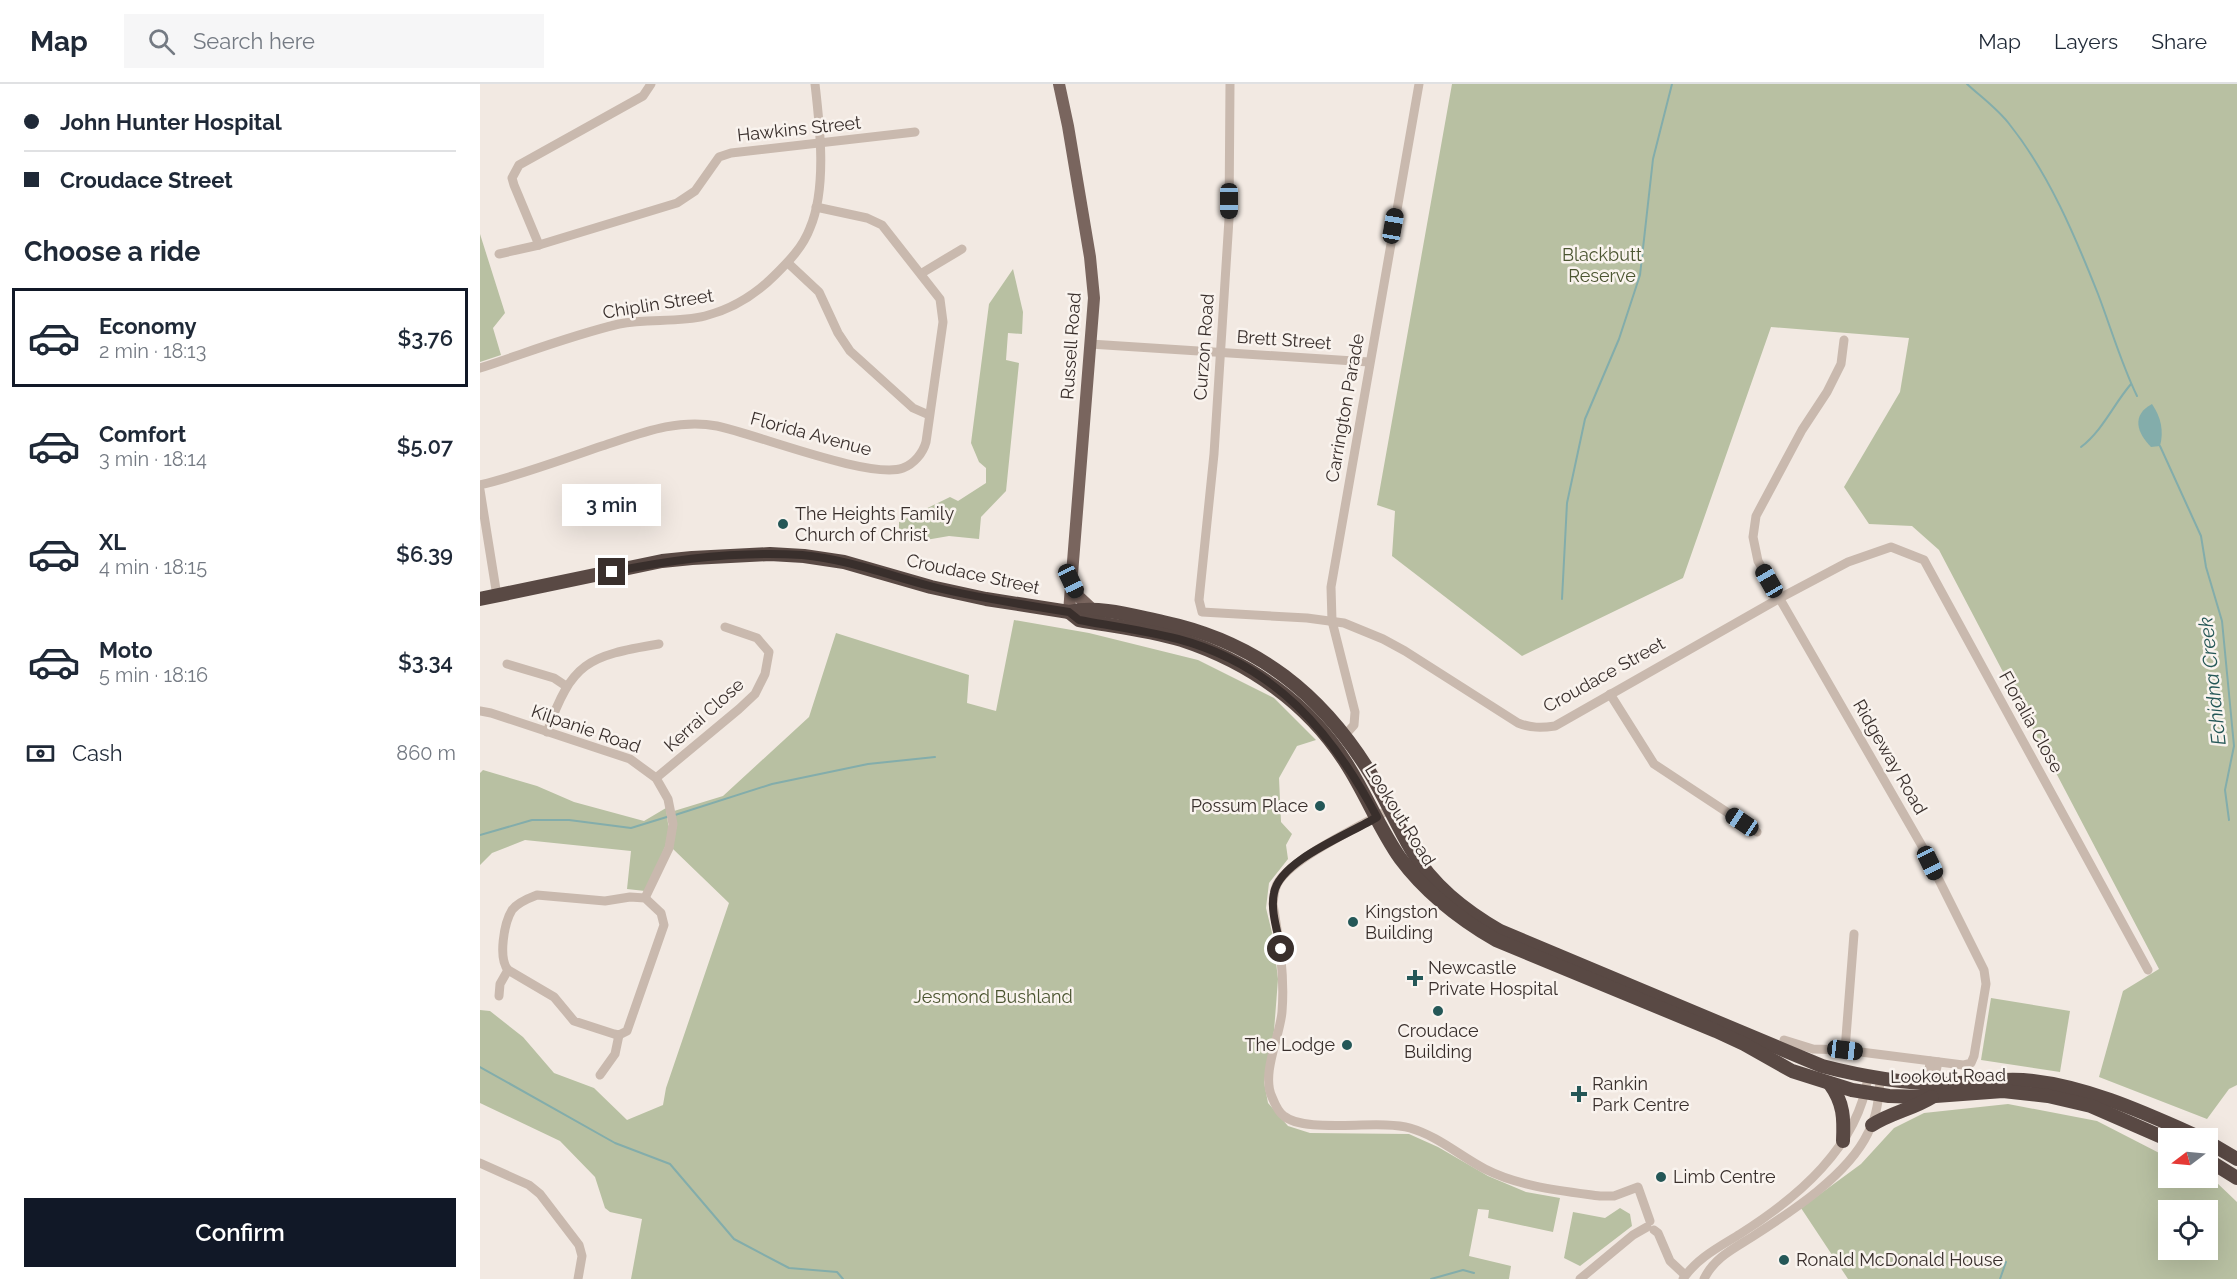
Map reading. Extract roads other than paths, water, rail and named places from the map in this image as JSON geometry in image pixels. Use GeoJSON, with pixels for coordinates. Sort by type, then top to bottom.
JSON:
{"type":"FeatureCollection","features":[{"type":"Feature","properties":{"kind":"highway","name":"Croudace Street"},"geometry":{"type":"LineString","coordinates":[[480,599],[662,561],[735,555],[781,555],[844,562],[986,599],[1069,612]]}},
{"type":"Feature","properties":{"kind":"highway","name":"Lookout Road"},"geometry":{"type":"LineString","coordinates":[[1069,612],[1082,609],[1093,610],[1179,626],[1229,642],[1256,657],[1305,693],[1345,735],[1373,777],[1412,850],[1431,878],[1473,915],[1500,931],[1727,1024],[1812,1062],[1874,1078],[1919,1083],[2012,1080],[2043,1083],[2112,1101],[2178,1128]]}},
{"type":"Feature","properties":{"kind":"highway","name":"Lookout Road"},"geometry":{"type":"LineString","coordinates":[[1069,612],[1079,620],[1180,639],[1234,662],[1269,683],[1302,709],[1325,734],[1345,761],[1400,857],[1422,885],[1445,907],[1496,940],[1716,1031],[1792,1071],[1830,1084],[1873,1094],[1934,1096],[2003,1091],[2048,1096],[2091,1106],[2158,1135]]}},
{"type":"Feature","properties":{"kind":"highway"},"geometry":{"type":"LineString","coordinates":[[1830,1084],[1843,1108],[1843,1141]]}},
{"type":"Feature","properties":{"kind":"highway"},"geometry":{"type":"LineString","coordinates":[[1872,1125],[1886,1117],[1916,1107],[1934,1096]]}},
{"type":"Feature","properties":{"kind":"highway"},"geometry":{"type":"LineString","coordinates":[[2218,1148],[2237,1159]]}},
{"type":"Feature","properties":{"kind":"highway"},"geometry":{"type":"LineString","coordinates":[[2218,1166],[2237,1178]]}},
{"type":"Feature","properties":{"kind":"main road","name":"Russell Road"},"geometry":{"type":"LineString","coordinates":[[1059,84],[1092,268],[1094,298],[1069,612]]}},
{"type":"Feature","properties":{"kind":"main road"},"geometry":{"type":"LineString","coordinates":[[1071,581],[1079,597],[1093,610]]}},
{"type":"Feature","properties":{"kind":"street"},"geometry":{"type":"LineString","coordinates":[[539,244],[514,185],[512,178],[514,171],[519,165],[643,96],[651,84]]}},
{"type":"Feature","properties":{"kind":"street","name":"Chiplin Street"},"geometry":{"type":"LineString","coordinates":[[480,368],[615,325],[693,318],[717,312],[752,296],[763,287],[798,250],[810,229],[816,207],[821,143],[815,84]]}},
{"type":"Feature","properties":{"kind":"street","name":"Curzon Road"},"geometry":{"type":"LineString","coordinates":[[1202,612],[1199,600],[1214,454],[1229,219],[1230,84]]}},
{"type":"Feature","properties":{"kind":"street","name":"Carrington Parade"},"geometry":{"type":"LineString","coordinates":[[1345,735],[1354,725],[1356,712],[1332,621],[1331,587],[1419,84]]}},
{"type":"Feature","properties":{"kind":"street","name":"Hawkins Street"},"geometry":{"type":"LineString","coordinates":[[499,254],[677,203],[695,191],[716,160],[723,155],[915,132]]}},
{"type":"Feature","properties":{"kind":"street","name":"Florida Avenue"},"geometry":{"type":"LineString","coordinates":[[480,485],[651,430],[692,424],[729,429],[858,466],[894,470],[910,464],[921,454],[926,442],[943,314],[940,299],[887,230],[876,221],[816,207]]}},
{"type":"Feature","properties":{"kind":"street"},"geometry":{"type":"LineString","coordinates":[[922,273],[962,249]]}},
{"type":"Feature","properties":{"kind":"street"},"geometry":{"type":"LineString","coordinates":[[788,262],[819,292],[838,333],[850,351],[913,408],[929,415]]}},
{"type":"Feature","properties":{"kind":"street","name":"Ridgeway Road"},"geometry":{"type":"LineString","coordinates":[[1784,1040],[1813,1049],[1845,1050],[1963,1065],[1971,1063],[1986,984],[1984,970],[1922,846],[1758,561],[1753,537],[1756,516],[1802,430],[1827,392],[1841,364],[1844,340]]}},
{"type":"Feature","properties":{"kind":"street","name":"Brett Street"},"geometry":{"type":"LineString","coordinates":[[1090,344],[1369,362]]}},
{"type":"Feature","properties":{"kind":"street"},"geometry":{"type":"LineString","coordinates":[[480,490],[497,597]]}},
{"type":"Feature","properties":{"kind":"street","name":"Floralia Close"},"geometry":{"type":"LineString","coordinates":[[1848,562],[1891,547],[1924,560],[2148,970]]}},
{"type":"Feature","properties":{"kind":"street","name":"Croudace Street"},"geometry":{"type":"LineString","coordinates":[[1202,612],[1332,621],[1357,628],[1398,647],[1518,723],[1529,727],[1555,726],[1848,562]]}},
{"type":"Feature","properties":{"kind":"street","name":"Kerrai Close"},"geometry":{"type":"LineString","coordinates":[[656,778],[739,710],[755,694],[761,684],[769,652],[757,638],[724,627]]}},
{"type":"Feature","properties":{"kind":"street"},"geometry":{"type":"LineString","coordinates":[[547,732],[566,686],[584,667],[607,654],[659,644]]}},
{"type":"Feature","properties":{"kind":"street"},"geometry":{"type":"LineString","coordinates":[[507,664],[554,678],[566,686]]}},
{"type":"Feature","properties":{"kind":"street"},"geometry":{"type":"LineString","coordinates":[[1610,694],[1654,764],[1757,832]]}},
{"type":"Feature","properties":{"kind":"street","name":"Kilpanie Road"},"geometry":{"type":"LineString","coordinates":[[480,711],[630,759],[656,778],[668,799],[673,824],[669,848],[645,898]]}},
{"type":"Feature","properties":{"kind":"street"},"geometry":{"type":"LineString","coordinates":[[1390,809],[1295,864],[1278,882],[1274,892],[1273,904],[1283,972],[1282,1014],[1269,1082],[1271,1095],[1284,1116],[1307,1125],[1378,1125],[1409,1128],[1439,1141],[1487,1170],[1520,1182],[1600,1196],[1614,1196],[1638,1187],[1650,1226],[1658,1233],[1670,1262],[1686,1276]]}},
{"type":"Feature","properties":{"kind":"street"},"geometry":{"type":"LineString","coordinates":[[600,1075],[615,1054],[619,1035],[630,1028],[664,925],[661,913],[645,898],[630,897],[605,901],[542,895],[532,897],[516,906],[511,912],[501,957],[508,970],[554,997],[574,1021],[619,1035]]}},
{"type":"Feature","properties":{"kind":"street"},"geometry":{"type":"LineString","coordinates":[[1845,1050],[1854,934]]}},
{"type":"Feature","properties":{"kind":"street"},"geometry":{"type":"LineString","coordinates":[[499,996],[501,980],[508,970]]}},
{"type":"Feature","properties":{"kind":"street","name":"Lookout Road"},"geometry":{"type":"LineString","coordinates":[[1919,1083],[1934,1062]]}},
{"type":"Feature","properties":{"kind":"street","name":"Lookout Road"},"geometry":{"type":"LineString","coordinates":[[1934,1062],[1942,1084]]}},
{"type":"Feature","properties":{"kind":"street"},"geometry":{"type":"LineString","coordinates":[[1686,1276],[1698,1274],[1704,1279],[1714,1262],[1770,1226],[1842,1169],[1864,1141],[1872,1125],[1874,1078]]}},
{"type":"Feature","properties":{"kind":"street"},"geometry":{"type":"LineString","coordinates":[[1686,1276],[1699,1260],[1715,1248],[1765,1217],[1793,1196],[1832,1157],[1873,1094]]}},
{"type":"Feature","properties":{"kind":"street"},"geometry":{"type":"LineString","coordinates":[[480,1163],[529,1185],[540,1194],[579,1245],[582,1256],[578,1279]]}},
{"type":"Feature","properties":{"kind":"street"},"geometry":{"type":"LineString","coordinates":[[1580,1279],[1633,1235],[1650,1226]]}},
{"type":"Feature","properties":{"kind":"water"},"geometry":{"type":"Polygon","coordinates":[[[2152,404],[2160,419],[2162,435],[2160,446],[2151,447],[2142,436],[2138,424],[2141,413],[2152,404]]]}},
{"type":"Feature","properties":{"kind":"waterway"},"geometry":{"type":"LineString","coordinates":[[1562,599],[1567,503],[1585,419],[1619,339],[1640,275],[1653,159],[1672,84]]}},
{"type":"Feature","properties":{"kind":"waterway","name":"Echidna Creek"},"geometry":{"type":"LineString","coordinates":[[1967,84],[2005,119],[2024,144],[2049,185],[2080,250],[2137,396]]}},
{"type":"Feature","properties":{"kind":"waterway"},"geometry":{"type":"LineString","coordinates":[[2081,447],[2096,433],[2131,384]]}},
{"type":"Feature","properties":{"kind":"waterway","name":"Echidna Creek"},"geometry":{"type":"LineString","coordinates":[[2160,446],[2201,536],[2206,567],[2222,621],[2234,746],[2225,790],[2229,820]]}},
{"type":"Feature","properties":{"kind":"waterway"},"geometry":{"type":"LineString","coordinates":[[675,815],[772,784],[868,764],[935,757]]}},
{"type":"Feature","properties":{"kind":"waterway"},"geometry":{"type":"LineString","coordinates":[[480,835],[532,820],[569,820],[631,828],[670,816]]}},
{"type":"Feature","properties":{"kind":"waterway"},"geometry":{"type":"LineString","coordinates":[[480,1067],[615,1143],[670,1164],[734,1239],[789,1268],[837,1272],[843,1279]]}},
{"type":"Feature","properties":{"kind":"waterway"},"geometry":{"type":"LineString","coordinates":[[2000,1279],[2006,1262]]}},
{"type":"Feature","properties":{"kind":"waterway"},"geometry":{"type":"LineString","coordinates":[[1431,1279],[1463,1270],[1474,1273]]}},
{"type":"Feature","properties":{"kind":"place","name":"The Heights Family Church of Christ"},"geometry":{"type":"Point","coordinates":[783,524]}},
{"type":"Feature","properties":{"kind":"place","name":"Possum Place"},"geometry":{"type":"Point","coordinates":[1320,806]}},
{"type":"Feature","properties":{"kind":"place","name":"Kingston Building"},"geometry":{"type":"Point","coordinates":[1353,922]}},
{"type":"Feature","properties":{"kind":"place","name":"Newcastle Private Hospital"},"geometry":{"type":"Point","coordinates":[1415,978]}},
{"type":"Feature","properties":{"kind":"place","name":"Croudace Building"},"geometry":{"type":"Point","coordinates":[1438,1011]}},
{"type":"Feature","properties":{"kind":"place","name":"The Lodge"},"geometry":{"type":"Point","coordinates":[1347,1045]}},
{"type":"Feature","properties":{"kind":"place","name":"Rankin Park Centre"},"geometry":{"type":"Point","coordinates":[1579,1094]}},
{"type":"Feature","properties":{"kind":"place","name":"Limb Centre"},"geometry":{"type":"Point","coordinates":[1661,1177]}},
{"type":"Feature","properties":{"kind":"place","name":"Ronald McDonald House"},"geometry":{"type":"Point","coordinates":[1784,1260]}},
{"type":"Feature","properties":{"kind":"park label","name":"Blackbutt Reserve"},"geometry":{"type":"Point","coordinates":[1602,265]}},
{"type":"Feature","properties":{"kind":"park label","name":"Jesmond Bushland"},"geometry":{"type":"Point","coordinates":[993,997]}}]}
